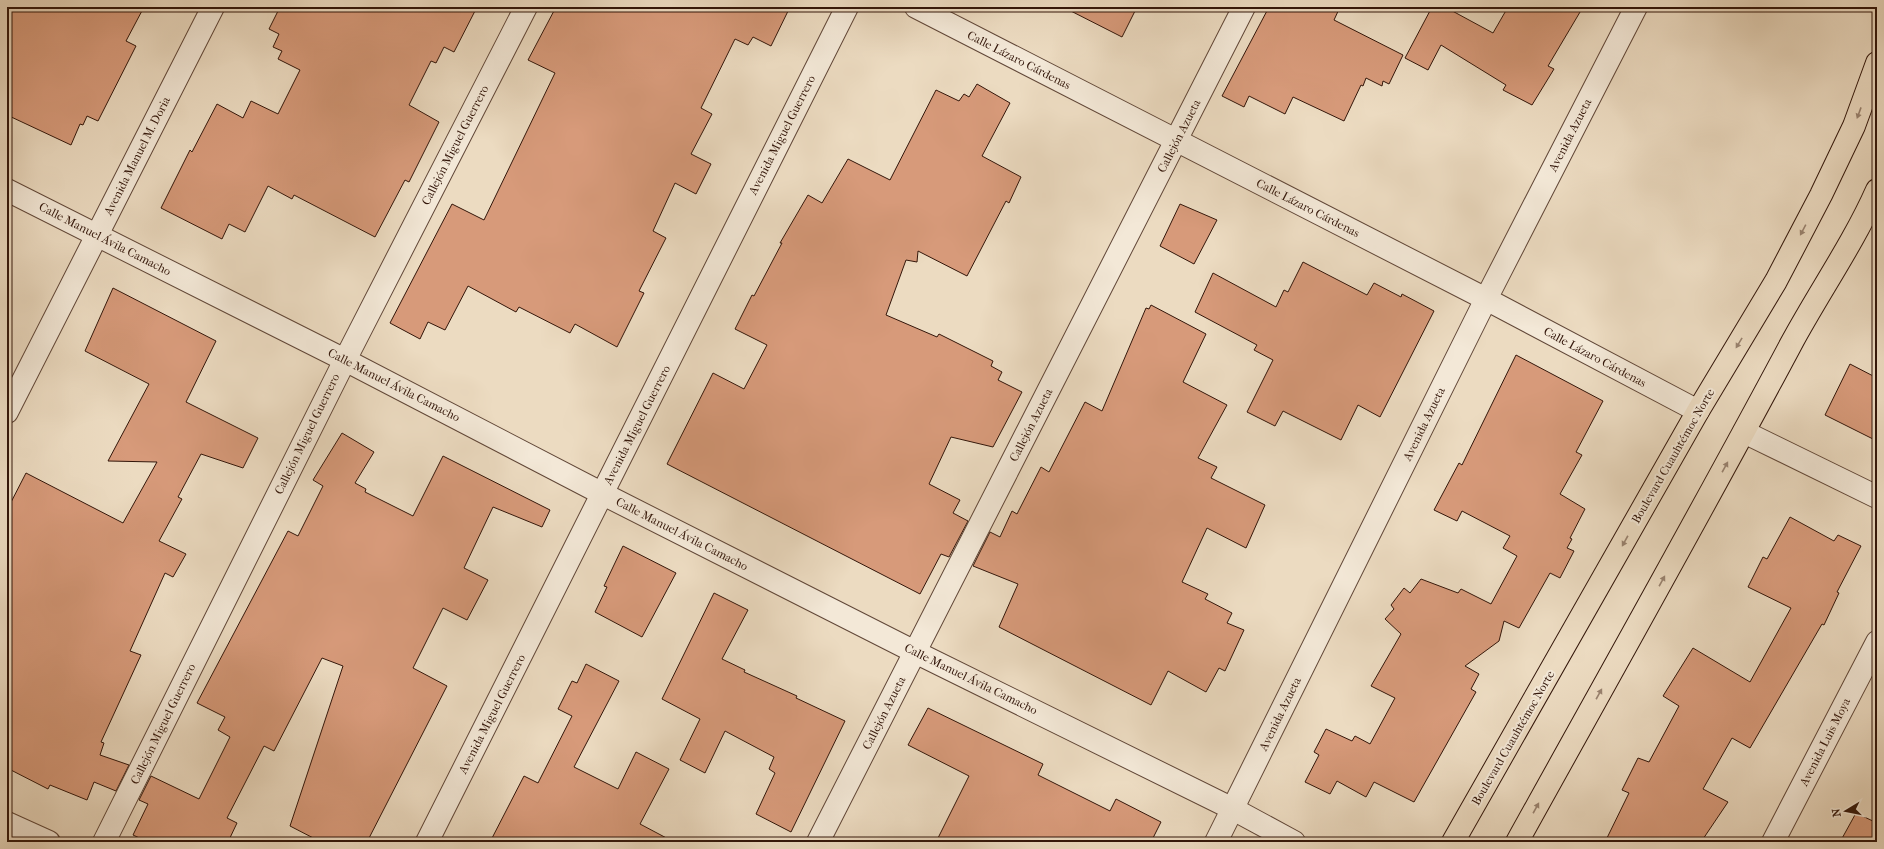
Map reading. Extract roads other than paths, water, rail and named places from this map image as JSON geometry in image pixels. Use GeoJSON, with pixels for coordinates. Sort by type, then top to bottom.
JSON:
{"type":"FeatureCollection","features":[{"type":"Feature","properties":{"kind":"main road","name":"Boulevard Cuauhtémoc Norte"},"geometry":{"type":"LineString","coordinates":[[1453,842],[1698,411],[1776,281],[1821,195],[1854,126],[1877,63]]}},
{"type":"Feature","properties":{"kind":"main road"},"geometry":{"type":"LineString","coordinates":[[1517,842],[1744,432],[1802,323],[1862,223],[1877,190]]}},
{"type":"Feature","properties":{"kind":"street","name":"Avenida Manuel M. Doria"},"geometry":{"type":"LineString","coordinates":[[7,412],[213,7]]}},
{"type":"Feature","properties":{"kind":"street","name":"Callejón Miguel Guerrero"},"geometry":{"type":"LineString","coordinates":[[104,842],[344,360],[526,7]]}},
{"type":"Feature","properties":{"kind":"street","name":"Avenida Miguel Guerrero"},"geometry":{"type":"LineString","coordinates":[[428,842],[847,7]]}},
{"type":"Feature","properties":{"kind":"street","name":"Calle Lázaro Cárdenas"},"geometry":{"type":"LineString","coordinates":[[916,7],[1486,299],[1698,411]]}},
{"type":"Feature","properties":{"kind":"street","name":"Callejón Azueta"},"geometry":{"type":"LineString","coordinates":[[818,842],[1244,7]]}},
{"type":"Feature","properties":{"kind":"street","name":"Avenida Azueta"},"geometry":{"type":"LineString","coordinates":[[1216,842],[1486,299],[1636,7]]}},
{"type":"Feature","properties":{"kind":"street","name":"Calle Manuel Ávila Camacho"},"geometry":{"type":"LineString","coordinates":[[7,190],[344,360],[602,494],[1233,809],[1294,842]]}},
{"type":"Feature","properties":{"kind":"street"},"geometry":{"type":"LineString","coordinates":[[1744,432],[1877,497]]}},
{"type":"Feature","properties":{"kind":"street","name":"Avenida Luis Moya"},"geometry":{"type":"LineString","coordinates":[[1773,842],[1877,642]]}},
{"type":"Feature","properties":{"kind":"street"},"geometry":{"type":"LineString","coordinates":[[7,823],[49,842]]}}]}
